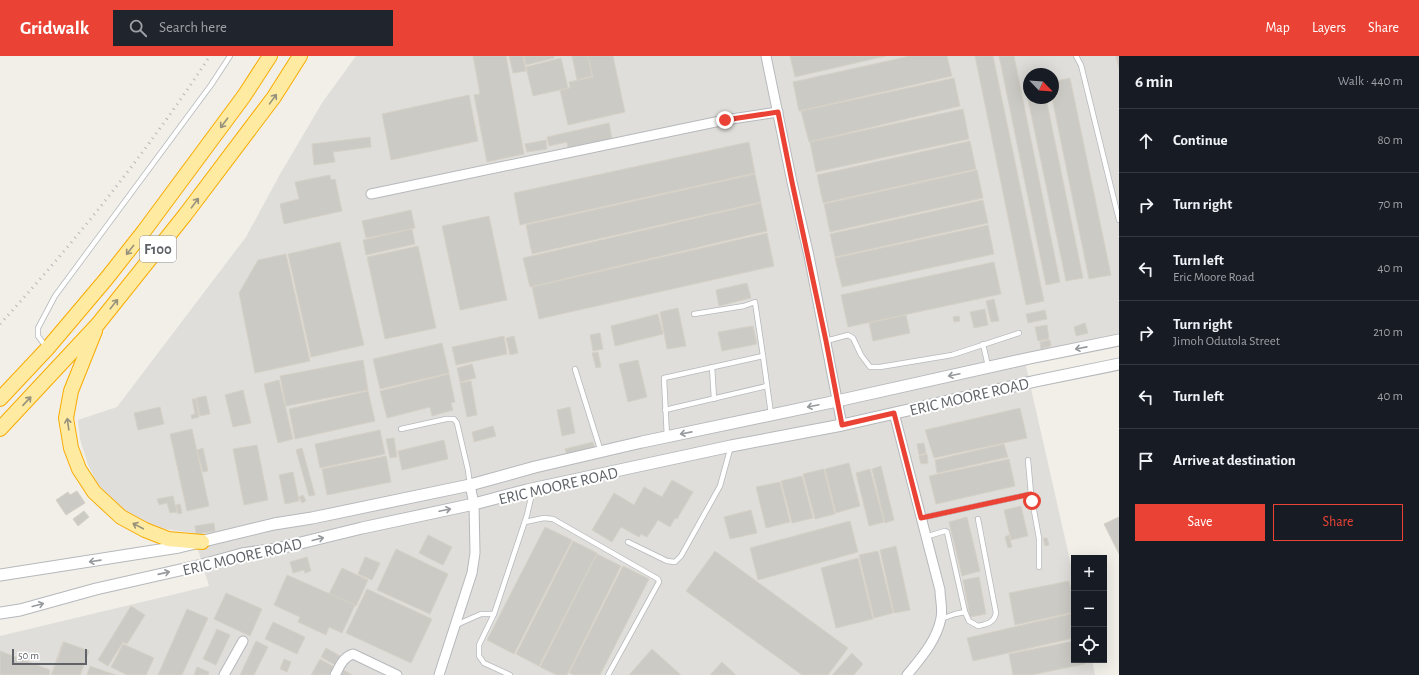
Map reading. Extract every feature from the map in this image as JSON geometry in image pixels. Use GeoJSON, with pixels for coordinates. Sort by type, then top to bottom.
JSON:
{"type":"FeatureCollection","features":[{"type":"Feature","properties":{"kind":"highway","name":"F100"},"geometry":{"type":"LineString","coordinates":[[0,399],[47,348],[107,278],[144,231],[244,96],[270,56]]}},
{"type":"Feature","properties":{"kind":"highway","name":"F100"},"geometry":{"type":"LineString","coordinates":[[0,429],[98,324],[195,202],[274,97],[300,56]]}},
{"type":"Feature","properties":{"kind":"highway"},"geometry":{"type":"LineString","coordinates":[[98,324],[71,391],[66,418],[71,448],[79,469],[94,492],[121,517],[145,530],[168,539],[202,542]]}},
{"type":"Feature","properties":{"kind":"street"},"geometry":{"type":"LineString","coordinates":[[766,56],[826,341],[842,425]]}},
{"type":"Feature","properties":{"kind":"street"},"geometry":{"type":"LineString","coordinates":[[371,194],[725,120],[778,112]]}},
{"type":"Feature","properties":{"kind":"street","name":"ERIC MOORE ROAD"},"geometry":{"type":"LineString","coordinates":[[0,575],[123,557],[202,542],[274,524],[312,518],[470,485],[667,437],[1119,340]]}},
{"type":"Feature","properties":{"kind":"street","name":"ERIC MOORE ROAD"},"geometry":{"type":"LineString","coordinates":[[0,613],[20,610],[96,589],[202,565],[242,554],[276,549],[533,489],[731,446],[842,425],[1036,381],[1119,364]]}},
{"type":"Feature","properties":{"kind":"street"},"geometry":{"type":"LineString","coordinates":[[894,413],[940,590],[941,618],[933,640],[908,675]]}},
{"type":"Feature","properties":{"kind":"street"},"geometry":{"type":"LineString","coordinates":[[439,675],[472,573],[476,553],[474,504],[470,485]]}},
{"type":"Feature","properties":{"kind":"street"},"geometry":{"type":"LineString","coordinates":[[224,675],[243,641]]}},
{"type":"Feature","properties":{"kind":"street"},"geometry":{"type":"LineString","coordinates":[[335,675],[343,660],[347,656],[353,654],[397,675]]}},
{"type":"Feature","properties":{"kind":"lane"},"geometry":{"type":"LineString","coordinates":[[47,348],[38,336],[38,328],[55,296],[211,85],[230,56]]}},
{"type":"Feature","properties":{"kind":"lane"},"geometry":{"type":"LineString","coordinates":[[1076,56],[1081,65],[1119,220]]}},
{"type":"Feature","properties":{"kind":"lane"},"geometry":{"type":"LineString","coordinates":[[694,314],[744,306],[755,302],[772,415]]}},
{"type":"Feature","properties":{"kind":"lane"},"geometry":{"type":"LineString","coordinates":[[826,341],[848,335],[853,338],[861,355],[870,367],[880,367],[952,355],[1019,333]]}},
{"type":"Feature","properties":{"kind":"lane"},"geometry":{"type":"LineString","coordinates":[[983,344],[988,367]]}},
{"type":"Feature","properties":{"kind":"lane"},"geometry":{"type":"LineString","coordinates":[[667,437],[664,378],[763,356]]}},
{"type":"Feature","properties":{"kind":"lane"},"geometry":{"type":"LineString","coordinates":[[712,367],[714,399]]}},
{"type":"Feature","properties":{"kind":"lane"},"geometry":{"type":"LineString","coordinates":[[575,369],[601,452]]}},
{"type":"Feature","properties":{"kind":"lane"},"geometry":{"type":"LineString","coordinates":[[665,410],[767,386]]}},
{"type":"Feature","properties":{"kind":"lane"},"geometry":{"type":"LineString","coordinates":[[402,429],[446,419],[454,419],[457,423],[470,485]]}},
{"type":"Feature","properties":{"kind":"lane"},"geometry":{"type":"LineString","coordinates":[[628,542],[667,561],[675,562],[681,556],[720,486],[731,446]]}},
{"type":"Feature","properties":{"kind":"lane"},"geometry":{"type":"LineString","coordinates":[[1028,460],[1031,494],[1039,538],[1039,567]]}},
{"type":"Feature","properties":{"kind":"lane"},"geometry":{"type":"LineString","coordinates":[[510,675],[484,663],[479,656],[479,645],[494,614],[525,522],[533,489]]}},
{"type":"Feature","properties":{"kind":"lane"},"geometry":{"type":"LineString","coordinates":[[921,518],[1031,494]]}},
{"type":"Feature","properties":{"kind":"lane"},"geometry":{"type":"LineString","coordinates":[[525,522],[544,518],[553,520],[658,579],[659,582],[608,675]]}},
{"type":"Feature","properties":{"kind":"lane"},"geometry":{"type":"LineString","coordinates":[[925,537],[947,532],[965,612],[969,621],[978,626],[991,622],[995,619],[996,613],[978,519]]}},
{"type":"Feature","properties":{"kind":"lane"},"geometry":{"type":"LineString","coordinates":[[941,618],[965,612]]}},
{"type":"Feature","properties":{"kind":"lane"},"geometry":{"type":"LineString","coordinates":[[456,625],[481,614],[494,614]]}},
{"type":"Feature","properties":{"kind":"shaded area"},"geometry":{"type":"Polygon","coordinates":[[[356,56],[1119,56],[1119,341],[1025,362],[1071,565],[1071,663],[1093,663],[1095,675],[0,675],[0,636],[209,586],[193,533],[158,528],[137,518],[111,501],[97,483],[88,465],[80,439],[78,420],[117,407],[246,237],[279,176],[322,103],[356,56]]]}},
{"type":"Feature","properties":{"kind":"building"},"geometry":{"type":"Polygon","coordinates":[[[473,56],[506,56],[524,154],[487,162],[474,95],[480,94],[473,56]]]}},
{"type":"Feature","properties":{"kind":"building"},"geometry":{"type":"Polygon","coordinates":[[[509,56],[523,56],[526,71],[513,73],[509,56]]]}},
{"type":"Feature","properties":{"kind":"building"},"geometry":{"type":"Polygon","coordinates":[[[524,56],[554,56],[554,58],[526,65],[524,56]]]}},
{"type":"Feature","properties":{"kind":"building"},"geometry":{"type":"Polygon","coordinates":[[[572,56],[588,56],[592,76],[577,80],[572,56]]]}},
{"type":"Feature","properties":{"kind":"building"},"geometry":{"type":"Polygon","coordinates":[[[588,56],[613,56],[625,112],[568,125],[560,90],[570,88],[569,82],[593,77],[588,56]]]}},
{"type":"Feature","properties":{"kind":"building"},"geometry":{"type":"Polygon","coordinates":[[[790,56],[886,56],[795,77],[790,56]]]}},
{"type":"Feature","properties":{"kind":"building"},"geometry":{"type":"Polygon","coordinates":[[[910,56],[947,56],[952,76],[799,111],[793,82],[910,56]]]}},
{"type":"Feature","properties":{"kind":"building"},"geometry":{"type":"Polygon","coordinates":[[[975,56],[993,56],[1044,301],[1026,305],[975,56]]]}},
{"type":"Feature","properties":{"kind":"building"},"geometry":{"type":"Polygon","coordinates":[[[999,56],[1014,56],[1060,282],[1046,285],[999,56]]]}},
{"type":"Feature","properties":{"kind":"building"},"geometry":{"type":"Polygon","coordinates":[[[1116,56],[1119,56],[1119,69],[1116,56]]]}},
{"type":"Feature","properties":{"kind":"building"},"geometry":{"type":"Polygon","coordinates":[[[561,58],[568,88],[533,96],[526,67],[561,58]]]}},
{"type":"Feature","properties":{"kind":"building"},"geometry":{"type":"Polygon","coordinates":[[[954,78],[960,106],[809,142],[801,111],[954,78]]]}},
{"type":"Feature","properties":{"kind":"building"},"geometry":{"type":"Polygon","coordinates":[[[1070,78],[1111,275],[1089,279],[1053,104],[1059,104],[1059,81],[1070,78]]]}},
{"type":"Feature","properties":{"kind":"building"},"geometry":{"type":"Polygon","coordinates":[[[469,95],[478,141],[391,160],[382,114],[469,95]]]}},
{"type":"Feature","properties":{"kind":"building"},"geometry":{"type":"Polygon","coordinates":[[[1029,104],[1047,104],[1083,278],[1066,281],[1029,104]]]}},
{"type":"Feature","properties":{"kind":"building"},"geometry":{"type":"Polygon","coordinates":[[[963,109],[969,139],[816,172],[810,142],[963,109]]]}},
{"type":"Feature","properties":{"kind":"building"},"geometry":{"type":"Polygon","coordinates":[[[609,123],[612,139],[568,148],[567,142],[549,146],[547,137],[609,123]]]}},
{"type":"Feature","properties":{"kind":"building"},"geometry":{"type":"Polygon","coordinates":[[[370,137],[371,147],[333,152],[335,162],[314,165],[312,144],[370,137]]]}},
{"type":"Feature","properties":{"kind":"building"},"geometry":{"type":"Polygon","coordinates":[[[546,140],[547,149],[527,152],[525,144],[546,140]]]}},
{"type":"Feature","properties":{"kind":"building"},"geometry":{"type":"Polygon","coordinates":[[[970,141],[976,169],[823,203],[817,175],[970,141]]]}},
{"type":"Feature","properties":{"kind":"building"},"geometry":{"type":"Polygon","coordinates":[[[749,142],[755,173],[520,225],[514,193],[749,142]]]}},
{"type":"Feature","properties":{"kind":"building"},"geometry":{"type":"Polygon","coordinates":[[[977,170],[983,198],[830,232],[824,204],[977,170]]]}},
{"type":"Feature","properties":{"kind":"building"},"geometry":{"type":"Polygon","coordinates":[[[755,174],[761,202],[532,254],[526,225],[755,174]]]}},
{"type":"Feature","properties":{"kind":"building"},"geometry":{"type":"Polygon","coordinates":[[[330,175],[331,180],[335,179],[342,211],[284,224],[280,204],[299,199],[295,182],[330,175]]]}},
{"type":"Feature","properties":{"kind":"building"},"geometry":{"type":"Polygon","coordinates":[[[983,200],[988,223],[835,257],[830,234],[983,200]]]}},
{"type":"Feature","properties":{"kind":"building"},"geometry":{"type":"Polygon","coordinates":[[[761,203],[767,231],[530,287],[523,258],[761,203]]]}},
{"type":"Feature","properties":{"kind":"building"},"geometry":{"type":"Polygon","coordinates":[[[411,210],[415,228],[366,238],[362,221],[411,210]]]}},
{"type":"Feature","properties":{"kind":"building"},"geometry":{"type":"Polygon","coordinates":[[[489,216],[507,300],[460,310],[442,226],[489,216]]]}},
{"type":"Feature","properties":{"kind":"building"},"geometry":{"type":"Polygon","coordinates":[[[988,225],[994,254],[842,287],[835,258],[988,225]]]}},
{"type":"Feature","properties":{"kind":"building"},"geometry":{"type":"Polygon","coordinates":[[[412,229],[415,244],[366,255],[363,240],[412,229]]]}},
{"type":"Feature","properties":{"kind":"building"},"geometry":{"type":"Polygon","coordinates":[[[767,233],[774,266],[539,319],[532,287],[767,233]]]}},
{"type":"Feature","properties":{"kind":"building"},"geometry":{"type":"Polygon","coordinates":[[[340,242],[364,345],[311,357],[288,254],[340,242]]]}},
{"type":"Feature","properties":{"kind":"building"},"geometry":{"type":"Polygon","coordinates":[[[418,246],[436,328],[385,339],[367,257],[418,246]]]}},
{"type":"Feature","properties":{"kind":"building"},"geometry":{"type":"Polygon","coordinates":[[[286,254],[310,361],[255,373],[239,293],[258,260],[286,254]]]}},
{"type":"Feature","properties":{"kind":"building"},"geometry":{"type":"Polygon","coordinates":[[[994,262],[1001,294],[848,327],[841,295],[994,262]]]}},
{"type":"Feature","properties":{"kind":"building"},"geometry":{"type":"Polygon","coordinates":[[[747,283],[751,298],[719,306],[716,290],[747,283]]]}},
{"type":"Feature","properties":{"kind":"building"},"geometry":{"type":"Polygon","coordinates":[[[994,299],[999,321],[991,322],[986,301],[994,299]]]}},
{"type":"Feature","properties":{"kind":"building"},"geometry":{"type":"Polygon","coordinates":[[[678,308],[686,346],[667,349],[660,312],[678,308]]]}},
{"type":"Feature","properties":{"kind":"building"},"geometry":{"type":"Polygon","coordinates":[[[985,309],[988,325],[974,328],[970,312],[985,309]]]}},
{"type":"Feature","properties":{"kind":"building"},"geometry":{"type":"Polygon","coordinates":[[[1045,310],[1047,319],[1028,323],[1026,314],[1045,310]]]}},
{"type":"Feature","properties":{"kind":"building"},"geometry":{"type":"Polygon","coordinates":[[[658,314],[663,334],[615,346],[611,326],[658,314]]]}},
{"type":"Feature","properties":{"kind":"building"},"geometry":{"type":"Polygon","coordinates":[[[906,315],[910,333],[873,341],[869,323],[906,315]]]}},
{"type":"Feature","properties":{"kind":"building"},"geometry":{"type":"Polygon","coordinates":[[[959,316],[960,321],[954,322],[953,317],[959,316]]]}},
{"type":"Feature","properties":{"kind":"building"},"geometry":{"type":"Polygon","coordinates":[[[1085,323],[1088,333],[1076,336],[1074,327],[1085,323]]]}},
{"type":"Feature","properties":{"kind":"building"},"geometry":{"type":"Polygon","coordinates":[[[1047,325],[1049,339],[1038,341],[1035,327],[1047,325]]]}},
{"type":"Feature","properties":{"kind":"building"},"geometry":{"type":"Polygon","coordinates":[[[753,326],[757,344],[722,351],[718,332],[753,326]]]}},
{"type":"Feature","properties":{"kind":"building"},"geometry":{"type":"Polygon","coordinates":[[[600,333],[603,349],[593,351],[590,335],[600,333]]]}},
{"type":"Feature","properties":{"kind":"building"},"geometry":{"type":"Polygon","coordinates":[[[504,336],[507,354],[456,365],[452,347],[504,336]]]}},
{"type":"Feature","properties":{"kind":"building"},"geometry":{"type":"Polygon","coordinates":[[[514,336],[518,353],[510,355],[506,338],[514,336]]]}},
{"type":"Feature","properties":{"kind":"building"},"geometry":{"type":"Polygon","coordinates":[[[1050,340],[1051,346],[1041,349],[1040,342],[1050,340]]]}},
{"type":"Feature","properties":{"kind":"building"},"geometry":{"type":"Polygon","coordinates":[[[442,343],[449,373],[380,389],[373,359],[442,343]]]}},
{"type":"Feature","properties":{"kind":"building"},"geometry":{"type":"Polygon","coordinates":[[[598,352],[601,367],[596,368],[592,353],[598,352]]]}},
{"type":"Feature","properties":{"kind":"building"},"geometry":{"type":"Polygon","coordinates":[[[363,360],[368,390],[286,406],[280,376],[363,360]]]}},
{"type":"Feature","properties":{"kind":"building"},"geometry":{"type":"Polygon","coordinates":[[[638,360],[647,397],[628,402],[619,364],[638,360]]]}},
{"type":"Feature","properties":{"kind":"building"},"geometry":{"type":"Polygon","coordinates":[[[472,364],[476,378],[460,382],[457,368],[472,364]]]}},
{"type":"Feature","properties":{"kind":"building"},"geometry":{"type":"Polygon","coordinates":[[[449,374],[455,402],[451,403],[453,410],[432,416],[430,407],[387,418],[380,391],[449,374]]]}},
{"type":"Feature","properties":{"kind":"building"},"geometry":{"type":"Polygon","coordinates":[[[279,380],[293,439],[278,443],[264,384],[279,380]]]}},
{"type":"Feature","properties":{"kind":"building"},"geometry":{"type":"Polygon","coordinates":[[[471,381],[477,415],[467,417],[460,383],[471,381]]]}},
{"type":"Feature","properties":{"kind":"building"},"geometry":{"type":"Polygon","coordinates":[[[243,390],[251,423],[233,427],[225,395],[243,390]]]}},
{"type":"Feature","properties":{"kind":"building"},"geometry":{"type":"Polygon","coordinates":[[[368,391],[375,421],[295,439],[289,409],[368,391]]]}},
{"type":"Feature","properties":{"kind":"building"},"geometry":{"type":"Polygon","coordinates":[[[206,396],[210,414],[200,416],[196,398],[206,396]]]}},
{"type":"Feature","properties":{"kind":"building"},"geometry":{"type":"Polygon","coordinates":[[[192,399],[196,399],[199,417],[192,419],[191,415],[195,414],[192,399]]]}},
{"type":"Feature","properties":{"kind":"building"},"geometry":{"type":"Polygon","coordinates":[[[160,407],[164,424],[138,430],[134,413],[160,407]]]}},
{"type":"Feature","properties":{"kind":"building"},"geometry":{"type":"Polygon","coordinates":[[[570,407],[575,433],[562,436],[557,410],[570,407]]]}},
{"type":"Feature","properties":{"kind":"building"},"geometry":{"type":"Polygon","coordinates":[[[1020,408],[1027,438],[934,458],[925,430],[1020,408]]]}},
{"type":"Feature","properties":{"kind":"building"},"geometry":{"type":"Polygon","coordinates":[[[493,426],[496,436],[474,442],[472,432],[493,426]]]}},
{"type":"Feature","properties":{"kind":"building"},"geometry":{"type":"Polygon","coordinates":[[[192,429],[209,506],[187,511],[170,434],[192,429]]]}},
{"type":"Feature","properties":{"kind":"building"},"geometry":{"type":"Polygon","coordinates":[[[380,430],[385,454],[320,468],[315,444],[380,430]]]}},
{"type":"Feature","properties":{"kind":"building"},"geometry":{"type":"Polygon","coordinates":[[[394,438],[397,457],[390,458],[386,439],[394,438]]]}},
{"type":"Feature","properties":{"kind":"building"},"geometry":{"type":"Polygon","coordinates":[[[444,440],[448,459],[402,470],[398,451],[444,440]]]}},
{"type":"Feature","properties":{"kind":"building"},"geometry":{"type":"Polygon","coordinates":[[[593,442],[595,450],[567,456],[565,449],[593,442]]]}},
{"type":"Feature","properties":{"kind":"building"},"geometry":{"type":"Polygon","coordinates":[[[924,443],[926,453],[919,455],[917,444],[924,443]]]}},
{"type":"Feature","properties":{"kind":"building"},"geometry":{"type":"Polygon","coordinates":[[[1004,444],[1008,457],[937,473],[935,460],[1004,444]]]}},
{"type":"Feature","properties":{"kind":"building"},"geometry":{"type":"Polygon","coordinates":[[[257,445],[268,500],[244,505],[233,449],[257,445]]]}},
{"type":"Feature","properties":{"kind":"building"},"geometry":{"type":"Polygon","coordinates":[[[203,448],[208,471],[203,472],[197,450],[203,448]]]}},
{"type":"Feature","properties":{"kind":"building"},"geometry":{"type":"Polygon","coordinates":[[[302,448],[315,495],[309,496],[296,450],[302,448]]]}},
{"type":"Feature","properties":{"kind":"building"},"geometry":{"type":"Polygon","coordinates":[[[927,454],[928,463],[921,464],[919,456],[927,454]]]}},
{"type":"Feature","properties":{"kind":"building"},"geometry":{"type":"Polygon","coordinates":[[[386,456],[391,482],[327,495],[322,469],[386,456]]]}},
{"type":"Feature","properties":{"kind":"building"},"geometry":{"type":"Polygon","coordinates":[[[1009,459],[1015,486],[936,504],[929,476],[1009,459]]]}},
{"type":"Feature","properties":{"kind":"building"},"geometry":{"type":"Polygon","coordinates":[[[849,463],[860,506],[836,513],[825,469],[849,463]]]}},
{"type":"Feature","properties":{"kind":"building"},"geometry":{"type":"Polygon","coordinates":[[[881,466],[894,520],[885,523],[872,469],[881,466]]]}},
{"type":"Feature","properties":{"kind":"building"},"geometry":{"type":"Polygon","coordinates":[[[824,469],[835,514],[815,519],[803,474],[824,469]]]}},
{"type":"Feature","properties":{"kind":"building"},"geometry":{"type":"Polygon","coordinates":[[[870,469],[884,522],[869,526],[856,473],[870,469]]]}},
{"type":"Feature","properties":{"kind":"building"},"geometry":{"type":"Polygon","coordinates":[[[293,472],[299,501],[285,504],[279,475],[293,472]]]}},
{"type":"Feature","properties":{"kind":"building"},"geometry":{"type":"Polygon","coordinates":[[[802,476],[813,518],[792,523],[781,481],[802,476]]]}},
{"type":"Feature","properties":{"kind":"building"},"geometry":{"type":"Polygon","coordinates":[[[672,480],[693,492],[677,519],[675,518],[670,527],[658,520],[647,537],[641,534],[639,537],[621,527],[612,542],[592,530],[614,493],[634,505],[644,487],[662,497],[672,480]]]}},
{"type":"Feature","properties":{"kind":"building"},"geometry":{"type":"Polygon","coordinates":[[[780,482],[790,522],[766,528],[756,487],[780,482]]]}},
{"type":"Feature","properties":{"kind":"building"},"geometry":{"type":"Polygon","coordinates":[[[77,491],[85,503],[66,515],[56,500],[68,492],[70,495],[77,491]]]}},
{"type":"Feature","properties":{"kind":"building"},"geometry":{"type":"Polygon","coordinates":[[[303,495],[306,501],[302,503],[299,497],[303,495]]]}},
{"type":"Feature","properties":{"kind":"building"},"geometry":{"type":"Polygon","coordinates":[[[173,496],[177,512],[170,513],[167,503],[159,505],[157,499],[173,496]]]}},
{"type":"Feature","properties":{"kind":"building"},"geometry":{"type":"Polygon","coordinates":[[[180,504],[182,513],[178,514],[176,505],[180,504]]]}},
{"type":"Feature","properties":{"kind":"building"},"geometry":{"type":"Polygon","coordinates":[[[1021,506],[1028,536],[1011,540],[1004,510],[1021,506]]]}},
{"type":"Feature","properties":{"kind":"building"},"geometry":{"type":"Polygon","coordinates":[[[751,510],[757,533],[730,539],[724,517],[751,510]]]}},
{"type":"Feature","properties":{"kind":"building"},"geometry":{"type":"Polygon","coordinates":[[[84,511],[89,517],[78,526],[73,519],[84,511]]]}},
{"type":"Feature","properties":{"kind":"building"},"geometry":{"type":"Polygon","coordinates":[[[967,517],[980,571],[962,576],[949,522],[967,517]]]}},
{"type":"Feature","properties":{"kind":"building"},"geometry":{"type":"Polygon","coordinates":[[[1119,517],[1119,554],[1104,524],[1119,517]]]}},
{"type":"Feature","properties":{"kind":"building"},"geometry":{"type":"Polygon","coordinates":[[[850,521],[858,552],[758,580],[750,548],[850,521]]]}},
{"type":"Feature","properties":{"kind":"building"},"geometry":{"type":"Polygon","coordinates":[[[214,523],[215,531],[196,534],[195,526],[214,523]]]}},
{"type":"Feature","properties":{"kind":"building"},"geometry":{"type":"Polygon","coordinates":[[[545,527],[572,540],[514,654],[487,640],[545,527]]]}},
{"type":"Feature","properties":{"kind":"building"},"geometry":{"type":"Polygon","coordinates":[[[428,535],[452,547],[443,565],[419,553],[428,535]]]}},
{"type":"Feature","properties":{"kind":"building"},"geometry":{"type":"Polygon","coordinates":[[[1009,535],[1012,547],[1008,548],[1005,537],[1009,535]]]}},
{"type":"Feature","properties":{"kind":"building"},"geometry":{"type":"Polygon","coordinates":[[[1043,538],[1047,538],[1049,545],[1045,546],[1043,538]]]}},
{"type":"Feature","properties":{"kind":"building"},"geometry":{"type":"Polygon","coordinates":[[[573,541],[597,553],[539,666],[516,654],[573,541]]]}},
{"type":"Feature","properties":{"kind":"building"},"geometry":{"type":"Polygon","coordinates":[[[896,546],[910,610],[894,613],[880,550],[896,546]]]}},
{"type":"Feature","properties":{"kind":"building"},"geometry":{"type":"Polygon","coordinates":[[[396,549],[448,574],[430,614],[377,590],[396,549]]]}},
{"type":"Feature","properties":{"kind":"building"},"geometry":{"type":"Polygon","coordinates":[[[715,551],[848,648],[828,675],[802,675],[686,591],[715,551]]]}},
{"type":"Feature","properties":{"kind":"building"},"geometry":{"type":"Polygon","coordinates":[[[878,551],[893,613],[874,618],[859,555],[878,551]]]}},
{"type":"Feature","properties":{"kind":"building"},"geometry":{"type":"Polygon","coordinates":[[[597,554],[621,566],[567,675],[557,675],[540,667],[597,554]]]}},
{"type":"Feature","properties":{"kind":"building"},"geometry":{"type":"Polygon","coordinates":[[[307,557],[311,571],[305,573],[304,570],[293,573],[290,562],[307,557]]]}},
{"type":"Feature","properties":{"kind":"building"},"geometry":{"type":"Polygon","coordinates":[[[365,557],[380,563],[372,580],[358,574],[365,557]]]}},
{"type":"Feature","properties":{"kind":"building"},"geometry":{"type":"Polygon","coordinates":[[[858,558],[873,619],[836,628],[821,568],[858,558]]]}},
{"type":"Feature","properties":{"kind":"building"},"geometry":{"type":"Polygon","coordinates":[[[623,566],[649,579],[600,675],[574,675],[569,673],[623,566]]]}},
{"type":"Feature","properties":{"kind":"building"},"geometry":{"type":"Polygon","coordinates":[[[342,568],[368,580],[356,606],[329,594],[342,568]]]}},
{"type":"Feature","properties":{"kind":"building"},"geometry":{"type":"Polygon","coordinates":[[[287,575],[355,605],[342,633],[329,627],[326,635],[298,622],[300,617],[274,605],[287,575]]]}},
{"type":"Feature","properties":{"kind":"building"},"geometry":{"type":"Polygon","coordinates":[[[979,577],[986,614],[970,617],[963,580],[979,577]]]}},
{"type":"Feature","properties":{"kind":"building"},"geometry":{"type":"Polygon","coordinates":[[[1069,581],[1071,591],[1071,613],[1015,625],[1009,593],[1069,581]]]}},
{"type":"Feature","properties":{"kind":"building"},"geometry":{"type":"Polygon","coordinates":[[[367,589],[432,619],[411,663],[346,633],[367,589]]]}},
{"type":"Feature","properties":{"kind":"building"},"geometry":{"type":"Polygon","coordinates":[[[226,593],[262,609],[250,636],[214,619],[226,593]]]}},
{"type":"Feature","properties":{"kind":"building"},"geometry":{"type":"Polygon","coordinates":[[[131,606],[145,615],[127,644],[123,642],[108,666],[98,660],[131,606]]]}},
{"type":"Feature","properties":{"kind":"building"},"geometry":{"type":"Polygon","coordinates":[[[187,609],[208,618],[182,675],[158,675],[187,609]]]}},
{"type":"Feature","properties":{"kind":"building"},"geometry":{"type":"Polygon","coordinates":[[[1071,614],[1071,639],[973,661],[967,638],[1071,614]]]}},
{"type":"Feature","properties":{"kind":"building"},"geometry":{"type":"Polygon","coordinates":[[[273,622],[305,637],[297,654],[265,639],[273,622]]]}},
{"type":"Feature","properties":{"kind":"building"},"geometry":{"type":"Polygon","coordinates":[[[217,629],[230,635],[216,665],[203,659],[217,629]]]}},
{"type":"Feature","properties":{"kind":"building"},"geometry":{"type":"Polygon","coordinates":[[[256,641],[268,647],[254,675],[240,675],[256,641]]]}},
{"type":"Feature","properties":{"kind":"building"},"geometry":{"type":"Polygon","coordinates":[[[63,642],[89,651],[80,675],[51,675],[63,642]]]}},
{"type":"Feature","properties":{"kind":"building"},"geometry":{"type":"Polygon","coordinates":[[[64,642],[89,651],[80,675],[52,675],[64,642]]]}},
{"type":"Feature","properties":{"kind":"building"},"geometry":{"type":"Polygon","coordinates":[[[1071,642],[1071,663],[1085,664],[1031,675],[1013,675],[1009,654],[1071,642]]]}},
{"type":"Feature","properties":{"kind":"building"},"geometry":{"type":"Polygon","coordinates":[[[123,644],[154,658],[146,675],[127,675],[111,667],[123,644]]]}},
{"type":"Feature","properties":{"kind":"building"},"geometry":{"type":"Polygon","coordinates":[[[326,648],[342,657],[337,666],[321,657],[326,648]]]}},
{"type":"Feature","properties":{"kind":"building"},"geometry":{"type":"Polygon","coordinates":[[[652,649],[681,675],[629,675],[652,649]]]}},
{"type":"Feature","properties":{"kind":"building"},"geometry":{"type":"Polygon","coordinates":[[[0,651],[50,670],[49,675],[0,675],[0,651]]]}},
{"type":"Feature","properties":{"kind":"building"},"geometry":{"type":"Polygon","coordinates":[[[852,653],[863,664],[854,675],[832,675],[852,653]]]}},
{"type":"Feature","properties":{"kind":"building"},"geometry":{"type":"Polygon","coordinates":[[[284,659],[291,662],[287,672],[280,669],[284,659]]]}},
{"type":"Feature","properties":{"kind":"building"},"geometry":{"type":"Polygon","coordinates":[[[320,659],[336,668],[332,675],[311,675],[320,659]]]}},
{"type":"Feature","properties":{"kind":"building"},"geometry":{"type":"Polygon","coordinates":[[[722,662],[736,675],[710,675],[722,662]]]}},
{"type":"Feature","properties":{"kind":"building"},"geometry":{"type":"Polygon","coordinates":[[[90,666],[116,675],[87,675],[90,666]]]}},
{"type":"Feature","properties":{"kind":"building"},"geometry":{"type":"Polygon","coordinates":[[[197,667],[209,672],[208,675],[194,675],[197,667]]]}},
{"type":"Feature","properties":{"kind":"building"},"geometry":{"type":"Polygon","coordinates":[[[342,669],[352,675],[339,675],[342,669]]]}},
{"type":"Feature","properties":{"kind":"railway"},"geometry":{"type":"LineString","coordinates":[[0,324],[57,260],[111,194],[162,126],[210,56]]}},
{"type":"Feature","properties":{"kind":"route"},"geometry":{"type":"LineString","coordinates":[[725,120],[778,112],[809,256],[842,425],[894,413],[921,518],[1031,494],[1032,501]]}}]}
